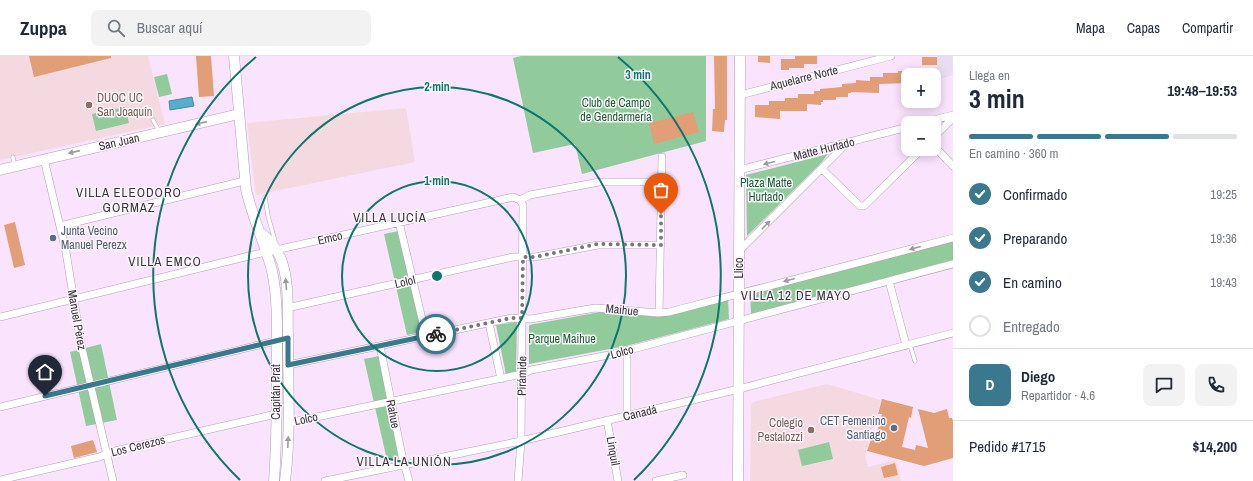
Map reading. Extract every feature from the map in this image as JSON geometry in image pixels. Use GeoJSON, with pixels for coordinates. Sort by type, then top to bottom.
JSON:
{"type":"FeatureCollection","features":[{"type":"Feature","properties":{"kind":"street","name":"Capitán Prat"},"geometry":{"type":"LineString","coordinates":[[234,56],[244,181],[249,205],[260,233],[274,282],[277,341],[274,481]]}},
{"type":"Feature","properties":{"kind":"street","name":"Llico"},"geometry":{"type":"LineString","coordinates":[[738,481],[740,56]]}},
{"type":"Feature","properties":{"kind":"street","name":"Aquelarre Norte"},"geometry":{"type":"LineString","coordinates":[[740,95],[890,56]]}},
{"type":"Feature","properties":{"kind":"street","name":"San Juan"},"geometry":{"type":"LineString","coordinates":[[0,170],[14,162],[44,159],[239,114]]}},
{"type":"Feature","properties":{"kind":"street"},"geometry":{"type":"LineString","coordinates":[[941,118],[953,115]]}},
{"type":"Feature","properties":{"kind":"street"},"geometry":{"type":"LineString","coordinates":[[941,130],[953,118]]}},
{"type":"Feature","properties":{"kind":"street","name":"Matte Hurtado"},"geometry":{"type":"LineString","coordinates":[[739,170],[901,129]]}},
{"type":"Feature","properties":{"kind":"street"},"geometry":{"type":"LineString","coordinates":[[738,252],[847,143]]}},
{"type":"Feature","properties":{"kind":"street"},"geometry":{"type":"LineString","coordinates":[[941,153],[953,166]]}},
{"type":"Feature","properties":{"kind":"street"},"geometry":{"type":"LineString","coordinates":[[822,169],[860,206],[864,206],[915,156]]}},
{"type":"Feature","properties":{"kind":"street"},"geometry":{"type":"LineString","coordinates":[[659,313],[662,157]]}},
{"type":"Feature","properties":{"kind":"street","name":"Manuel Pérez"},"geometry":{"type":"LineString","coordinates":[[44,159],[60,226],[80,344],[113,481]]}},
{"type":"Feature","properties":{"kind":"street"},"geometry":{"type":"LineString","coordinates":[[60,226],[244,181]]}},
{"type":"Feature","properties":{"kind":"street","name":"Emco"},"geometry":{"type":"LineString","coordinates":[[0,317],[266,252],[513,197],[520,200],[530,195],[599,182],[662,182]]}},
{"type":"Feature","properties":{"kind":"street","name":"Pirámide"},"geometry":{"type":"LineString","coordinates":[[518,481],[521,441],[523,257],[523,206],[520,200]]}},
{"type":"Feature","properties":{"kind":"street"},"geometry":{"type":"LineString","coordinates":[[399,222],[426,336]]}},
{"type":"Feature","properties":{"kind":"street","name":"Capitán Prat"},"geometry":{"type":"LineString","coordinates":[[260,233],[268,239],[277,250],[284,270],[288,338],[286,481]]}},
{"type":"Feature","properties":{"kind":"street","name":"Maihue"},"geometry":{"type":"LineString","coordinates":[[288,365],[511,318],[531,319],[600,308],[659,313],[669,312],[953,238]]}},
{"type":"Feature","properties":{"kind":"street","name":"Lolol"},"geometry":{"type":"LineString","coordinates":[[287,308],[513,257],[535,257],[598,244],[661,245]]}},
{"type":"Feature","properties":{"kind":"street","name":"Lolco"},"geometry":{"type":"LineString","coordinates":[[288,423],[501,379],[522,374],[531,370],[602,358],[953,264]]}},
{"type":"Feature","properties":{"kind":"street"},"geometry":{"type":"LineString","coordinates":[[889,281],[908,345]]}},
{"type":"Feature","properties":{"kind":"street","name":"Pirámide"},"geometry":{"type":"LineString","coordinates":[[489,323],[501,379]]}},
{"type":"Feature","properties":{"kind":"street","name":"Canadá"},"geometry":{"type":"LineString","coordinates":[[325,481],[521,441],[739,389],[953,333]]}},
{"type":"Feature","properties":{"kind":"street"},"geometry":{"type":"LineString","coordinates":[[0,407],[288,338]]}},
{"type":"Feature","properties":{"kind":"street","name":"Rahue"},"geometry":{"type":"LineString","coordinates":[[380,346],[404,465],[409,481]]}},
{"type":"Feature","properties":{"kind":"street"},"geometry":{"type":"LineString","coordinates":[[627,351],[627,416]]}},
{"type":"Feature","properties":{"kind":"street","name":"Los Cerezos"},"geometry":{"type":"LineString","coordinates":[[0,480],[99,457],[115,451],[276,414]]}},
{"type":"Feature","properties":{"kind":"street","name":"Linquil"},"geometry":{"type":"LineString","coordinates":[[607,420],[618,481]]}},
{"type":"Feature","properties":{"kind":"street"},"geometry":{"type":"LineString","coordinates":[[656,481],[683,475]]}},
{"type":"Feature","properties":{"kind":"lane"},"geometry":{"type":"LineString","coordinates":[[153,120],[159,132]]}},
{"type":"Feature","properties":{"kind":"lane","name":"Capitán Prat"},"geometry":{"type":"LineString","coordinates":[[265,197],[268,216],[277,250]]}},
{"type":"Feature","properties":{"kind":"lane"},"geometry":{"type":"LineString","coordinates":[[908,345],[915,361]]}},
{"type":"Feature","properties":{"kind":"shaded area","name":"DUOC UC San Joaquín"},"geometry":{"type":"Polygon","coordinates":[[[0,56],[148,56],[165,124],[0,160],[0,56]]]}},
{"type":"Feature","properties":{"kind":"shaded area"},"geometry":{"type":"Polygon","coordinates":[[[937,56],[953,56],[953,75],[941,79],[941,68],[937,68],[937,56]]]}},
{"type":"Feature","properties":{"kind":"shaded area"},"geometry":{"type":"Polygon","coordinates":[[[406,108],[415,162],[256,195],[247,123],[406,108]]]}},
{"type":"Feature","properties":{"kind":"shaded area","name":"Colegio Pestalozzi"},"geometry":{"type":"Polygon","coordinates":[[[827,384],[881,400],[865,455],[868,467],[896,460],[901,481],[750,481],[751,405],[753,402],[827,384]]]}},
{"type":"Feature","properties":{"kind":"green space","name":"Club de Campo de Gendarmería"},"geometry":{"type":"Polygon","coordinates":[[[521,56],[706,56],[706,141],[582,174],[575,144],[533,153],[513,58],[521,56]]]}},
{"type":"Feature","properties":{"kind":"green space"},"geometry":{"type":"Polygon","coordinates":[[[167,74],[172,94],[159,97],[154,77],[167,74]]]}},
{"type":"Feature","properties":{"kind":"green space"},"geometry":{"type":"Polygon","coordinates":[[[125,107],[129,123],[96,131],[92,114],[125,107]]]}},
{"type":"Feature","properties":{"kind":"green space","name":"Plaza Matte Hurtado"},"geometry":{"type":"Polygon","coordinates":[[[828,154],[821,163],[747,236],[746,175],[828,154]]]}},
{"type":"Feature","properties":{"kind":"green space"},"geometry":{"type":"Polygon","coordinates":[[[399,231],[422,332],[407,335],[384,234],[399,231]]]}},
{"type":"Feature","properties":{"kind":"green space"},"geometry":{"type":"Polygon","coordinates":[[[953,239],[953,260],[751,314],[750,292],[953,239]]]}},
{"type":"Feature","properties":{"kind":"green space","name":"Parque Maihue"},"geometry":{"type":"Polygon","coordinates":[[[728,297],[729,319],[626,346],[529,364],[529,325],[600,312],[660,317],[728,297]]]}},
{"type":"Feature","properties":{"kind":"green space","name":"Parque Maihue"},"geometry":{"type":"Polygon","coordinates":[[[517,322],[516,373],[506,375],[496,325],[517,322]]]}},
{"type":"Feature","properties":{"kind":"green space"},"geometry":{"type":"Polygon","coordinates":[[[101,344],[117,420],[86,426],[70,352],[101,344]]]}},
{"type":"Feature","properties":{"kind":"green space"},"geometry":{"type":"Polygon","coordinates":[[[379,356],[399,456],[387,460],[364,359],[379,356]]]}},
{"type":"Feature","properties":{"kind":"green space"},"geometry":{"type":"Polygon","coordinates":[[[829,442],[833,459],[802,466],[798,450],[829,442]]]}},
{"type":"Feature","properties":{"kind":"water"},"geometry":{"type":"Polygon","coordinates":[[[192,97],[194,106],[170,110],[169,101],[192,97]]]}},
{"type":"Feature","properties":{"kind":"building","name":"DUOC UC San Joaquín"},"geometry":{"type":"Polygon","coordinates":[[[29,56],[111,56],[111,58],[34,77],[29,56]]]}},
{"type":"Feature","properties":{"kind":"building"},"geometry":{"type":"Polygon","coordinates":[[[196,56],[211,56],[214,96],[199,97],[196,56]]]}},
{"type":"Feature","properties":{"kind":"building"},"geometry":{"type":"Polygon","coordinates":[[[714,56],[727,56],[727,120],[725,120],[724,132],[712,131],[713,109],[715,109],[714,56]]]}},
{"type":"Feature","properties":{"kind":"building"},"geometry":{"type":"Polygon","coordinates":[[[758,56],[770,56],[770,63],[758,62],[758,56]]]}},
{"type":"Feature","properties":{"kind":"building"},"geometry":{"type":"Polygon","coordinates":[[[795,56],[817,56],[817,64],[804,64],[804,68],[789,68],[789,70],[781,70],[781,59],[795,59],[795,56]]]}},
{"type":"Feature","properties":{"kind":"building"},"geometry":{"type":"Polygon","coordinates":[[[922,57],[937,57],[937,65],[922,65],[922,57]]]}},
{"type":"Feature","properties":{"kind":"building"},"geometry":{"type":"Polygon","coordinates":[[[898,71],[901,71],[901,83],[879,84],[879,93],[851,92],[848,93],[848,97],[836,97],[836,100],[823,100],[821,105],[807,104],[807,111],[780,111],[780,119],[755,117],[755,105],[769,105],[769,101],[785,101],[785,98],[798,98],[798,94],[814,94],[814,91],[820,91],[820,89],[842,87],[842,84],[856,83],[856,80],[870,81],[870,77],[883,77],[883,73],[898,73],[898,71]]]}},
{"type":"Feature","properties":{"kind":"building"},"geometry":{"type":"Polygon","coordinates":[[[693,112],[699,132],[654,144],[649,123],[693,112]]]}},
{"type":"Feature","properties":{"kind":"building"},"geometry":{"type":"Polygon","coordinates":[[[15,222],[25,265],[14,268],[4,225],[15,222]]]}},
{"type":"Feature","properties":{"kind":"building"},"geometry":{"type":"Polygon","coordinates":[[[882,399],[913,407],[911,418],[909,417],[902,447],[915,450],[916,445],[928,448],[918,409],[934,413],[947,409],[949,418],[952,418],[953,421],[953,458],[924,466],[867,451],[871,439],[875,440],[882,414],[878,414],[882,399]]]}},
{"type":"Feature","properties":{"kind":"building"},"geometry":{"type":"Polygon","coordinates":[[[93,440],[97,452],[74,458],[71,446],[93,440]]]}},
{"type":"Feature","properties":{"kind":"building"},"geometry":{"type":"Polygon","coordinates":[[[895,463],[898,475],[884,478],[881,467],[895,463]]]}},
{"type":"Feature","properties":{"kind":"way so far"},"geometry":{"type":"LineString","coordinates":[[436,334],[511,318],[522,318],[523,257],[535,257],[598,244],[661,245],[661,214]]}},
{"type":"Feature","properties":{"kind":"place","name":"DUOC UC San Joaquín"},"geometry":{"type":"Point","coordinates":[89,105]}},
{"type":"Feature","properties":{"kind":"place","name":"Junta Vecino Manuel Perezx"},"geometry":{"type":"Point","coordinates":[53,238]}},
{"type":"Feature","properties":{"kind":"place","name":"CET Femenino Santiago"},"geometry":{"type":"Point","coordinates":[894,428]}},
{"type":"Feature","properties":{"kind":"place","name":"Colegio Pestalozzi"},"geometry":{"type":"Point","coordinates":[811,430]}},
{"type":"Feature","properties":{"kind":"district","name":"VILLA ELEODORO GORMAZ"},"geometry":{"type":"Point","coordinates":[129,200]}},
{"type":"Feature","properties":{"kind":"district","name":"VILLA LUCÍA"},"geometry":{"type":"Point","coordinates":[390,217]}},
{"type":"Feature","properties":{"kind":"district","name":"VILLA EMCO"},"geometry":{"type":"Point","coordinates":[165,261]}},
{"type":"Feature","properties":{"kind":"district","name":"VILLA 12 DE MAYO"},"geometry":{"type":"Point","coordinates":[796,295]}},
{"type":"Feature","properties":{"kind":"district","name":"VILLA LA UNIÓN"},"geometry":{"type":"Point","coordinates":[404,461]}},
{"type":"Feature","properties":{"kind":"route"},"geometry":{"type":"LineString","coordinates":[[45,396],[288,338],[288,365],[436,334]]}}]}
